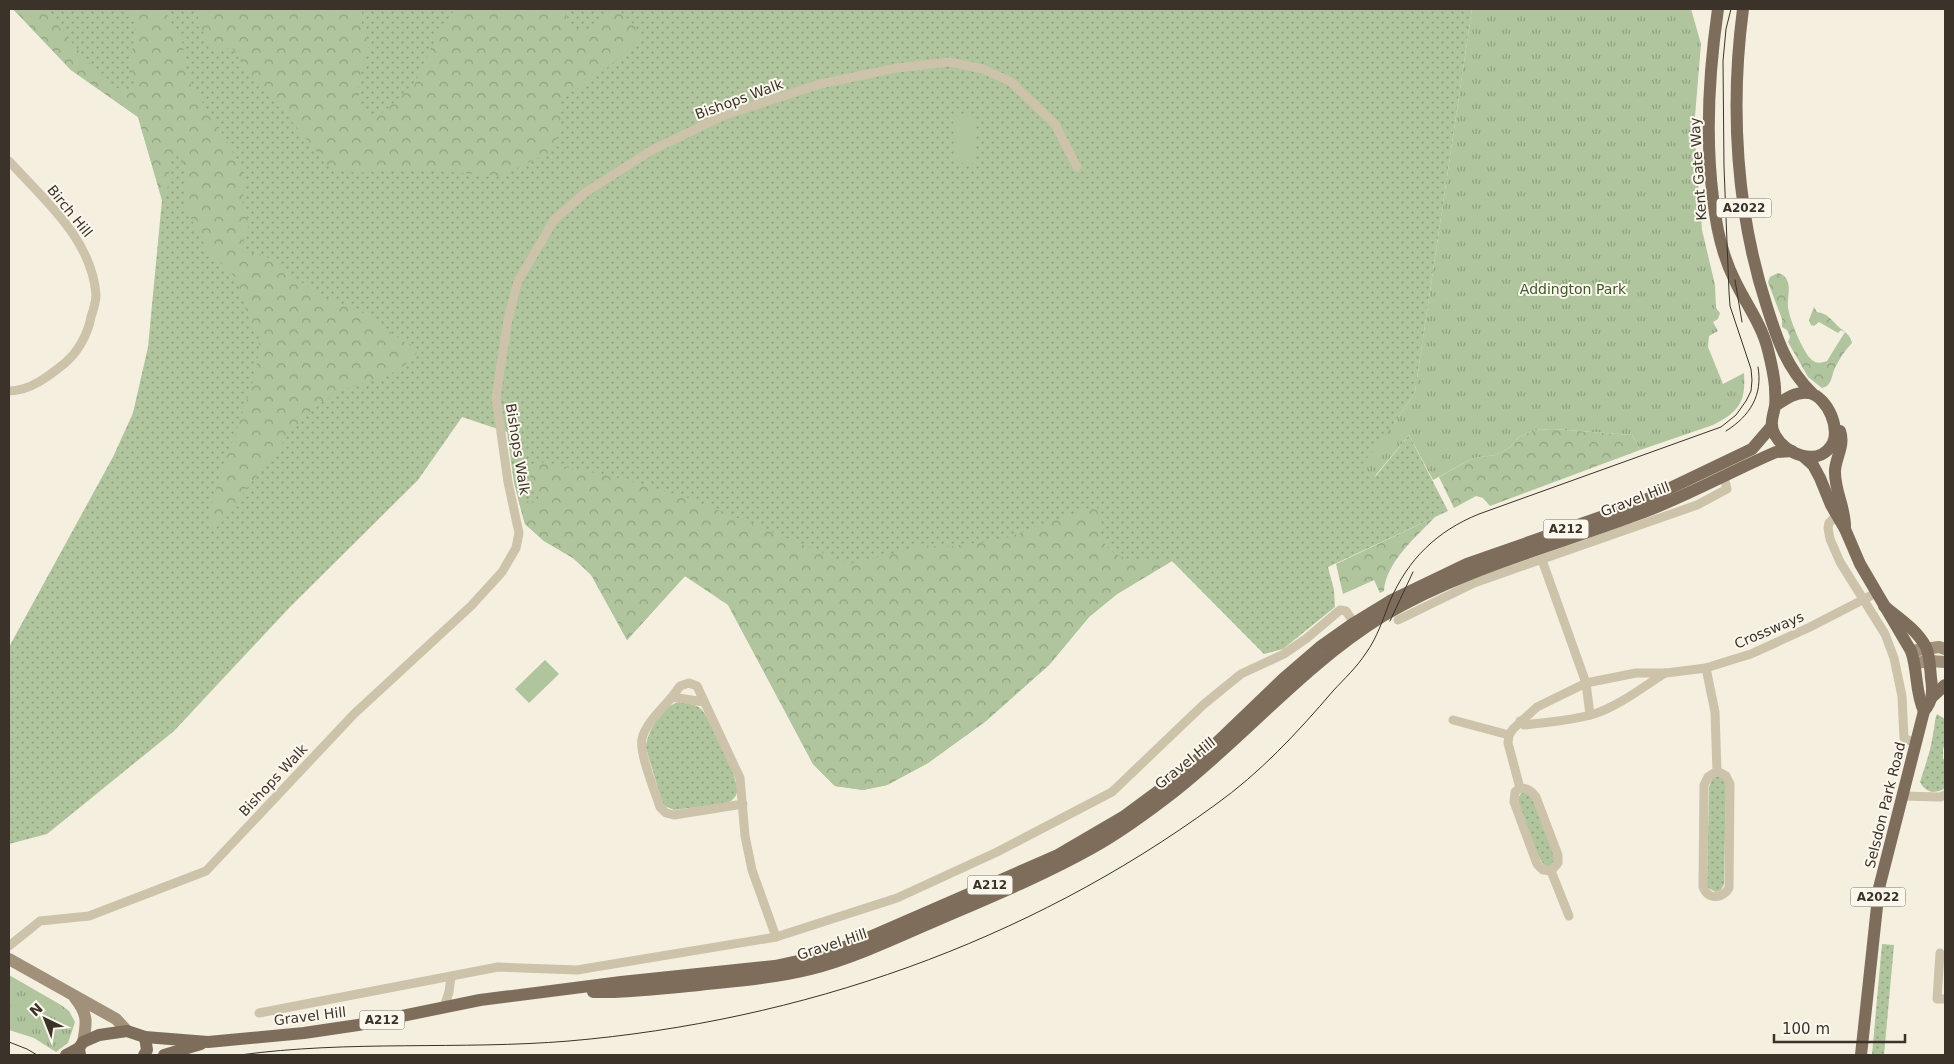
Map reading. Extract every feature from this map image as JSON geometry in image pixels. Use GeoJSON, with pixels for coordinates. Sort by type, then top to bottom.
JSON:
{"type":"FeatureCollection","features":[{"type":"Feature","properties":{"kind":"main road","name":"Kent Gate Way"},"geometry":{"type":"LineString","coordinates":[[1718,9],[1710,60],[1708,128],[1712,195],[1716,224],[1727,264],[1760,329],[1767,347],[1775,385],[1775,406]]}},
{"type":"Feature","properties":{"kind":"main road","name":"A2022"},"geometry":{"type":"LineString","coordinates":[[1743,9],[1738,61],[1737,114],[1739,160],[1749,243],[1754,266],[1776,334],[1791,370],[1812,394]]}},
{"type":"Feature","properties":{"kind":"main road"},"geometry":{"type":"LineString","coordinates":[[1812,394],[1826,406],[1832,419],[1835,434],[1831,447],[1818,457],[1797,453],[1776,437],[1771,427],[1775,406],[1791,395],[1812,394]]}},
{"type":"Feature","properties":{"kind":"main road","name":"Selsdon Park Road"},"geometry":{"type":"LineString","coordinates":[[1832,419],[1842,435],[1835,470],[1846,518],[1845,529]]}},
{"type":"Feature","properties":{"kind":"main road","name":"Gravel Hill"},"geometry":{"type":"LineString","coordinates":[[81,1048],[99,1035],[127,1031],[145,1037],[208,1042],[304,1033],[358,1025],[480,1000],[621,982],[755,968],[810,958],[856,943],[1032,867],[1101,831],[1165,786],[1230,732],[1304,661],[1354,623],[1390,601],[1467,564],[1635,505],[1752,449],[1771,427]]}},
{"type":"Feature","properties":{"kind":"main road","name":"Gravel Hill"},"geometry":{"type":"LineString","coordinates":[[556,990],[616,992],[730,982],[811,969],[868,949],[1039,875],[1100,844],[1154,807],[1214,760],[1325,656],[1384,616],[1427,599],[1472,573],[1638,515],[1726,480],[1776,452],[1797,453]]}},
{"type":"Feature","properties":{"kind":"main road","name":"Selsdon Park Road"},"geometry":{"type":"LineString","coordinates":[[1797,453],[1815,469],[1836,516],[1845,529],[1871,596],[1917,634],[1928,655]]}},
{"type":"Feature","properties":{"kind":"main road","name":"Selsdon Park Road"},"geometry":{"type":"LineString","coordinates":[[1884,606],[1913,657],[1920,703],[1924,711]]}},
{"type":"Feature","properties":{"kind":"main road"},"geometry":{"type":"LineString","coordinates":[[1928,655],[1932,696]]}},
{"type":"Feature","properties":{"kind":"main road"},"geometry":{"type":"LineString","coordinates":[[1932,696],[1945,685]]}},
{"type":"Feature","properties":{"kind":"main road","name":"Selsdon Park Road"},"geometry":{"type":"LineString","coordinates":[[1861,1055],[1879,888],[1915,743],[1924,711],[1930,705],[1932,696]]}},
{"type":"Feature","properties":{"kind":"main road"},"geometry":{"type":"LineString","coordinates":[[144,1055],[147,1050],[145,1037]]}},
{"type":"Feature","properties":{"kind":"main road","name":"Gravel Hill"},"geometry":{"type":"LineString","coordinates":[[164,1055],[208,1042]]}},
{"type":"Feature","properties":{"kind":"main road","name":"A212"},"geometry":{"type":"LineString","coordinates":[[66,1055],[81,1048]]}},
{"type":"Feature","properties":{"kind":"street","name":"Bishops Walk"},"geometry":{"type":"LineString","coordinates":[[9,946],[40,921],[89,916],[206,871],[354,714],[471,606],[502,572],[516,548],[519,533],[508,482],[496,397],[508,319],[518,281],[554,220],[586,192],[652,150],[725,116],[820,84],[897,68],[949,62],[983,69],[1010,82],[1054,124],[1077,167]]}},
{"type":"Feature","properties":{"kind":"street","name":"Birch Hill"},"geometry":{"type":"LineString","coordinates":[[9,161],[74,232],[85,253],[92,273],[96,297],[88,330],[72,357],[48,377],[20,391],[9,391]]}},
{"type":"Feature","properties":{"kind":"street","name":"Gravel Hill"},"geometry":{"type":"LineString","coordinates":[[1398,620],[1427,599],[1697,505],[1724,493],[1727,489],[1726,480]]}},
{"type":"Feature","properties":{"kind":"street"},"geometry":{"type":"LineString","coordinates":[[1836,516],[1829,523],[1830,539],[1840,562],[1871,596],[1894,658],[1902,696],[1904,738],[1915,743]]}},
{"type":"Feature","properties":{"kind":"street"},"geometry":{"type":"LineString","coordinates":[[1542,560],[1586,683],[1590,715]]}},
{"type":"Feature","properties":{"kind":"street","name":"Crossways"},"geometry":{"type":"LineString","coordinates":[[1509,735],[1520,721],[1537,706],[1586,683],[1636,674],[1666,673],[1706,668],[1751,654],[1871,596]]}},
{"type":"Feature","properties":{"kind":"street","name":"Gravel Hill"},"geometry":{"type":"LineString","coordinates":[[260,1013],[498,968],[577,970],[776,937],[897,898],[997,852],[1112,792],[1202,705],[1241,674],[1284,654],[1308,638],[1334,614],[1343,610],[1354,623]]}},
{"type":"Feature","properties":{"kind":"street"},"geometry":{"type":"LineString","coordinates":[[1913,657],[1928,655],[1939,647],[1945,649]]}},
{"type":"Feature","properties":{"kind":"street"},"geometry":{"type":"LineString","coordinates":[[1928,655],[1945,662]]}},
{"type":"Feature","properties":{"kind":"street"},"geometry":{"type":"LineString","coordinates":[[1706,668],[1715,712],[1717,771]]}},
{"type":"Feature","properties":{"kind":"street","name":"Crossways"},"geometry":{"type":"LineString","coordinates":[[1520,721],[1524,724],[1565,720],[1590,715],[1626,697],[1666,673]]}},
{"type":"Feature","properties":{"kind":"street"},"geometry":{"type":"LineString","coordinates":[[743,804],[674,815],[660,807],[642,749],[642,738],[646,729],[680,686],[689,683],[697,686],[740,778],[743,804],[745,836],[752,870],[776,937]]}},
{"type":"Feature","properties":{"kind":"street"},"geometry":{"type":"LineString","coordinates":[[672,697],[704,702]]}},
{"type":"Feature","properties":{"kind":"street"},"geometry":{"type":"LineString","coordinates":[[1453,720],[1509,735],[1508,743],[1520,788]]}},
{"type":"Feature","properties":{"kind":"street"},"geometry":{"type":"LineString","coordinates":[[1717,771],[1726,776],[1730,784],[1729,888],[1723,896],[1714,897],[1708,895],[1703,887],[1704,785],[1708,778],[1717,771]]}},
{"type":"Feature","properties":{"kind":"street"},"geometry":{"type":"LineString","coordinates":[[1520,788],[1525,788],[1536,797],[1558,855],[1556,867],[1551,871],[1543,870],[1537,864],[1514,802],[1515,792],[1520,788]]}},
{"type":"Feature","properties":{"kind":"street"},"geometry":{"type":"LineString","coordinates":[[1902,796],[1940,797],[1945,795]]}},
{"type":"Feature","properties":{"kind":"street"},"geometry":{"type":"LineString","coordinates":[[1551,871],[1569,916]]}},
{"type":"Feature","properties":{"kind":"street"},"geometry":{"type":"LineString","coordinates":[[1940,953],[1938,999],[1945,999]]}},
{"type":"Feature","properties":{"kind":"street"},"geometry":{"type":"LineString","coordinates":[[9,960],[116,1019],[127,1031]]}},
{"type":"Feature","properties":{"kind":"street"},"geometry":{"type":"LineString","coordinates":[[444,1007],[451,977]]}},
{"type":"Feature","properties":{"kind":"street"},"geometry":{"type":"LineString","coordinates":[[70,992],[84,1010],[86,1026],[81,1048]]}},
{"type":"Feature","properties":{"kind":"green space"},"geometry":{"type":"Polygon","coordinates":[[[13,9],[1472,9],[1415,392],[1394,424],[1375,477],[1409,435],[1448,511],[1328,567],[1334,590],[1335,607],[1283,649],[1264,654],[1172,561],[1117,594],[1089,617],[1049,665],[986,721],[928,763],[887,785],[863,790],[835,786],[813,764],[728,604],[685,576],[627,640],[591,575],[573,558],[544,541],[525,524],[514,483],[507,432],[462,417],[418,480],[290,607],[174,731],[47,834],[9,844],[9,647],[113,457],[133,413],[148,347],[162,200],[138,117],[71,70],[13,9]]]}},
{"type":"Feature","properties":{"kind":"green space"},"geometry":{"type":"Polygon","coordinates":[[[13,9],[44,9],[89,62],[108,81],[119,89],[132,91],[136,86],[129,74],[136,23],[133,16],[126,10],[117,14],[113,9],[164,9],[183,44],[185,69],[191,85],[227,141],[242,170],[245,182],[242,207],[247,217],[248,229],[242,247],[243,252],[247,255],[254,253],[264,255],[323,298],[356,308],[404,342],[412,345],[417,352],[401,368],[380,378],[337,393],[307,414],[216,528],[209,520],[213,498],[256,373],[260,338],[250,322],[236,278],[206,248],[186,208],[186,168],[177,156],[172,156],[168,162],[169,182],[162,200],[138,117],[71,70],[13,9]]]}},
{"type":"Feature","properties":{"kind":"green space"},"geometry":{"type":"Polygon","coordinates":[[[195,9],[362,9],[362,24],[369,49],[358,82],[360,109],[366,113],[373,114],[384,112],[416,81],[437,35],[455,9],[568,9],[566,12],[569,25],[588,33],[609,9],[627,18],[641,35],[614,63],[561,99],[560,132],[550,152],[501,176],[411,169],[356,173],[330,168],[280,107],[249,74],[232,48],[209,49],[195,9]]]}},
{"type":"Feature","properties":{"kind":"green space","name":"Addington Park"},"geometry":{"type":"Polygon","coordinates":[[[1472,9],[1691,9],[1701,44],[1694,128],[1702,230],[1715,285],[1716,308],[1720,313],[1718,319],[1713,322],[1718,331],[1709,336],[1708,347],[1723,384],[1744,373],[1742,399],[1735,410],[1722,420],[1713,425],[1640,450],[1632,435],[1553,429],[1535,430],[1519,437],[1509,448],[1496,455],[1473,458],[1433,480],[1409,435],[1374,477],[1361,466],[1394,424],[1415,392],[1472,9]]]}},
{"type":"Feature","properties":{"kind":"green space"},"geometry":{"type":"Polygon","coordinates":[[[974,116],[975,163],[954,163],[953,117],[974,116]]]}},
{"type":"Feature","properties":{"kind":"green space"},"geometry":{"type":"Polygon","coordinates":[[[1778,273],[1787,280],[1789,286],[1788,307],[1791,319],[1801,343],[1812,360],[1819,363],[1827,361],[1845,332],[1851,340],[1852,343],[1839,360],[1826,387],[1822,388],[1808,377],[1788,342],[1790,337],[1787,330],[1782,327],[1782,319],[1768,282],[1770,277],[1778,273]]]}},
{"type":"Feature","properties":{"kind":"green space"},"geometry":{"type":"Polygon","coordinates":[[[1814,307],[1817,312],[1827,316],[1845,332],[1841,330],[1838,333],[1819,322],[1814,326],[1811,325],[1809,320],[1814,307]]]}},
{"type":"Feature","properties":{"kind":"green space"},"geometry":{"type":"Polygon","coordinates":[[[1553,429],[1632,435],[1640,450],[1490,506],[1483,498],[1476,496],[1454,508],[1439,477],[1473,458],[1496,455],[1509,448],[1519,437],[1535,430],[1553,429]]]}},
{"type":"Feature","properties":{"kind":"green space"},"geometry":{"type":"Polygon","coordinates":[[[535,461],[611,476],[683,496],[848,564],[906,551],[921,545],[946,547],[1001,540],[1097,505],[1101,537],[1109,549],[1124,558],[1133,560],[1172,561],[1117,594],[1089,617],[1049,665],[986,721],[928,763],[887,785],[863,790],[835,786],[813,764],[728,605],[685,576],[627,640],[592,575],[573,558],[544,541],[525,524],[518,499],[543,505],[539,500],[529,474],[535,461]]]}},
{"type":"Feature","properties":{"kind":"green space"},"geometry":{"type":"Polygon","coordinates":[[[1435,517],[1396,560],[1386,580],[1384,591],[1380,593],[1374,580],[1343,594],[1336,564],[1435,517]]]}},
{"type":"Feature","properties":{"kind":"green space"},"geometry":{"type":"Polygon","coordinates":[[[545,660],[559,674],[529,703],[515,689],[545,660]]]}},
{"type":"Feature","properties":{"kind":"green space"},"geometry":{"type":"Polygon","coordinates":[[[679,702],[699,707],[717,736],[729,762],[736,784],[736,795],[728,803],[674,810],[663,805],[646,748],[649,735],[656,720],[667,708],[679,702]]]}},
{"type":"Feature","properties":{"kind":"green space"},"geometry":{"type":"Polygon","coordinates":[[[1937,714],[1945,719],[1943,759],[1945,759],[1945,788],[1934,792],[1927,790],[1920,782],[1931,746],[1937,714]]]}},
{"type":"Feature","properties":{"kind":"green space"},"geometry":{"type":"Polygon","coordinates":[[[1716,776],[1723,777],[1726,785],[1724,884],[1721,890],[1716,892],[1708,888],[1707,885],[1709,787],[1712,779],[1716,776]]]}},
{"type":"Feature","properties":{"kind":"green space"},"geometry":{"type":"Polygon","coordinates":[[[1522,792],[1532,795],[1555,857],[1553,865],[1547,867],[1538,856],[1534,847],[1519,804],[1518,798],[1522,792]]]}},
{"type":"Feature","properties":{"kind":"green space"},"geometry":{"type":"Polygon","coordinates":[[[1882,944],[1894,945],[1884,1055],[1872,1055],[1882,944]]]}},
{"type":"Feature","properties":{"kind":"green space"},"geometry":{"type":"Polygon","coordinates":[[[9,975],[69,1011],[75,1022],[68,1043],[56,1052],[34,1038],[9,1030],[9,975]]]}},
{"type":"Feature","properties":{"kind":"tram line"},"geometry":{"type":"LineString","coordinates":[[240,1055],[281,1050],[363,1046],[487,1045],[569,1041],[656,1031],[741,1015],[826,994],[908,967],[989,935],[1067,897],[1142,854],[1215,805],[1232,793],[1277,752],[1359,663],[1380,628],[1397,586],[1415,559],[1437,538],[1479,514],[1721,427],[1736,415],[1746,401],[1751,391],[1751,369],[1730,306],[1724,167],[1723,61],[1726,29],[1731,9]]}},
{"type":"Feature","properties":{"kind":"tram line"},"geometry":{"type":"LineString","coordinates":[[1735,280],[1742,322]]}},
{"type":"Feature","properties":{"kind":"tram line"},"geometry":{"type":"LineString","coordinates":[[1726,431],[1742,419],[1753,404],[1758,387],[1758,367]]}},
{"type":"Feature","properties":{"kind":"tram line"},"geometry":{"type":"LineString","coordinates":[[1390,621],[1413,572]]}},
{"type":"Feature","properties":{"kind":"tram line"},"geometry":{"type":"LineString","coordinates":[[9,1042],[37,1055]]}}]}
